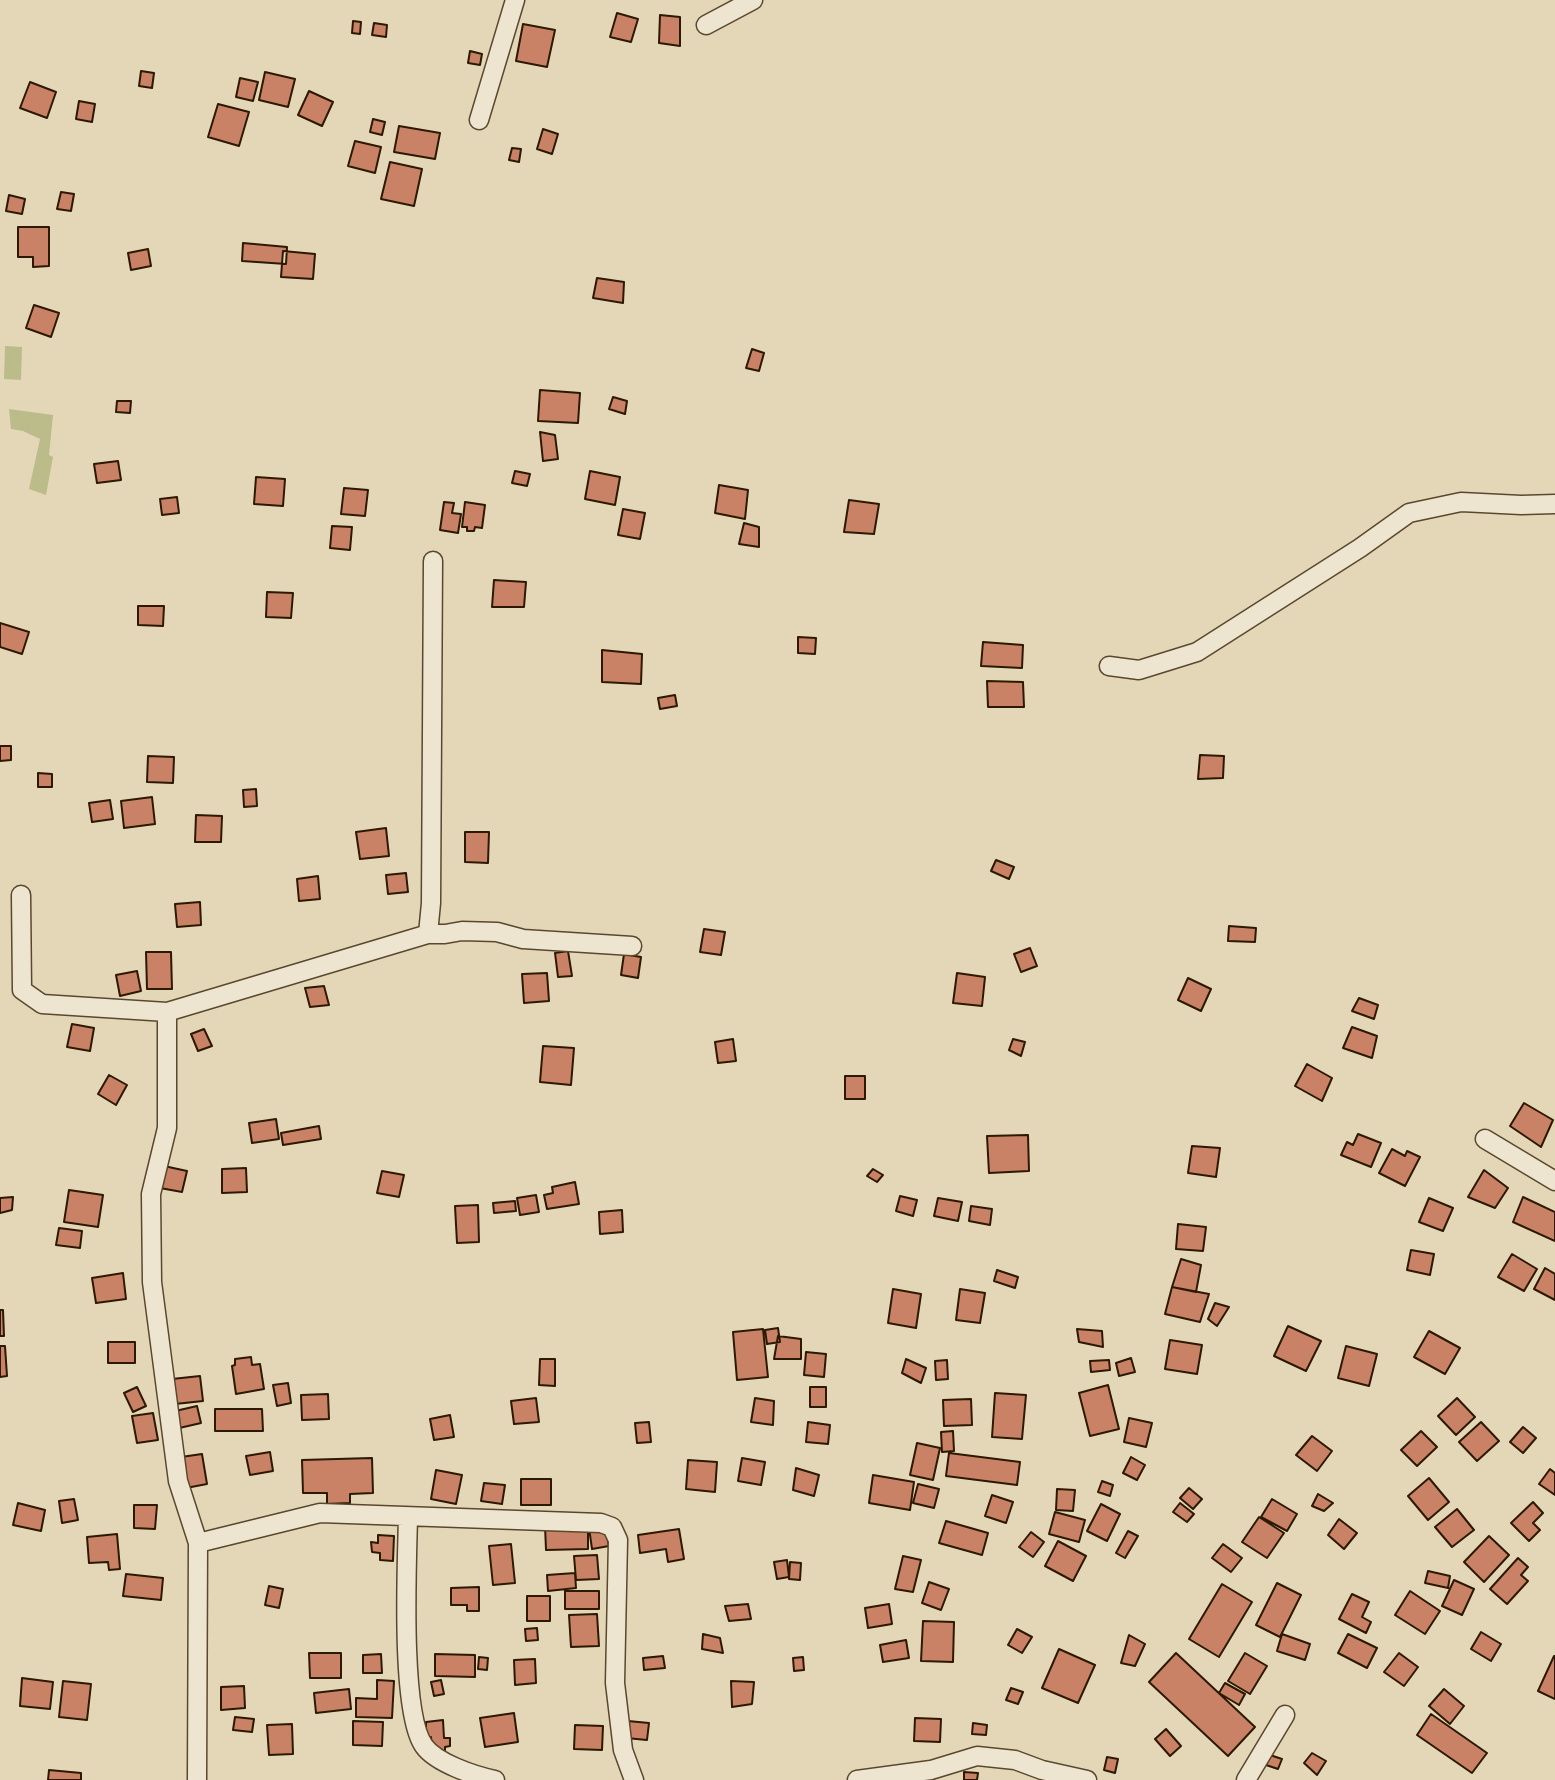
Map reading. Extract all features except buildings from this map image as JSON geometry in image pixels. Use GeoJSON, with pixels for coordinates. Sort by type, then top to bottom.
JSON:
{"type":"FeatureCollection","features":[{"type":"Feature","properties":{"kind":"street"},"geometry":{"type":"LineString","coordinates":[[479,120],[515,0]]}},
{"type":"Feature","properties":{"kind":"street"},"geometry":{"type":"LineString","coordinates":[[706,25],[753,0]]}},
{"type":"Feature","properties":{"kind":"street"},"geometry":{"type":"LineString","coordinates":[[1109,666],[1139,670],[1197,652],[1360,548],[1409,513],[1461,502],[1555,504]]}},
{"type":"Feature","properties":{"kind":"street"},"geometry":{"type":"LineString","coordinates":[[428,934],[431,903],[433,561]]}},
{"type":"Feature","properties":{"kind":"street"},"geometry":{"type":"LineString","coordinates":[[21,895],[22,990],[43,1004],[167,1012],[428,934],[497,932],[523,939],[632,946]]}},
{"type":"Feature","properties":{"kind":"street"},"geometry":{"type":"LineString","coordinates":[[167,1012],[167,1128],[151,1194],[152,1282],[178,1481],[198,1543],[197,1780]]}},
{"type":"Feature","properties":{"kind":"street"},"geometry":{"type":"LineString","coordinates":[[1485,1139],[1555,1181]]}},
{"type":"Feature","properties":{"kind":"street"},"geometry":{"type":"LineString","coordinates":[[198,1543],[320,1513],[601,1523],[612,1527],[618,1540],[615,1683],[623,1750],[634,1780]]}},
{"type":"Feature","properties":{"kind":"street"},"geometry":{"type":"LineString","coordinates":[[408,1517],[410,1699],[422,1744],[430,1753],[454,1766],[477,1777],[495,1780]]}},
{"type":"Feature","properties":{"kind":"street"},"geometry":{"type":"LineString","coordinates":[[1246,1780],[1285,1714]]}},
{"type":"Feature","properties":{"kind":"street"},"geometry":{"type":"LineString","coordinates":[[858,1780],[931,1770],[977,1756],[1015,1760],[1042,1770],[1087,1780]]}},
{"type":"Feature","properties":{"kind":"green space"},"geometry":{"type":"Polygon","coordinates":[[[5,346],[22,347],[21,380],[4,379],[5,346]]]}},
{"type":"Feature","properties":{"kind":"green space"},"geometry":{"type":"Polygon","coordinates":[[[9,409],[53,415],[49,455],[53,457],[46,495],[29,489],[40,439],[11,429],[9,409]]]}}]}
